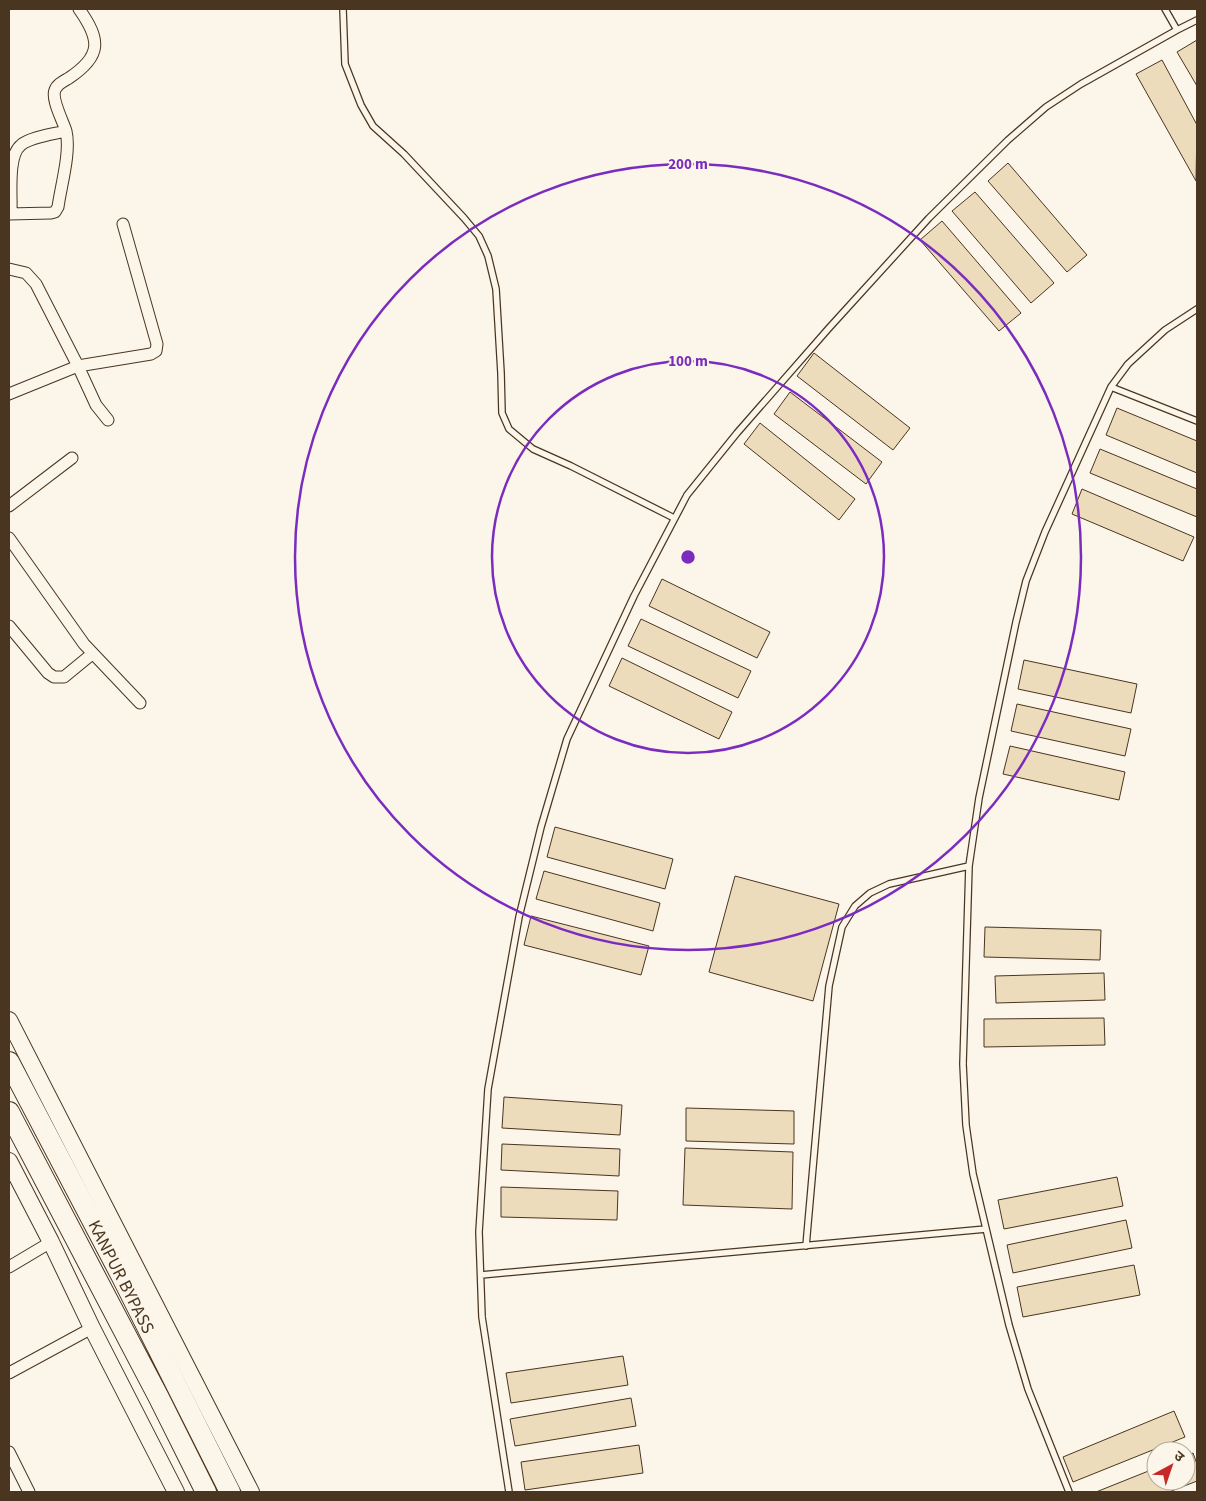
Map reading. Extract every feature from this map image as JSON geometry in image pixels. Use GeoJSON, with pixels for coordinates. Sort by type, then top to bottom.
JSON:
{"type":"FeatureCollection","features":[{"type":"Feature","properties":{"kind":"highway","name":"KANPUR BYPASS"},"geometry":{"type":"LineString","coordinates":[[9,1062],[123,1280],[230,1492]]}},
{"type":"Feature","properties":{"kind":"highway","name":"KANPUR BYPASS"},"geometry":{"type":"LineString","coordinates":[[9,1112],[158,1396],[206,1492]]}},
{"type":"Feature","properties":{"kind":"main road"},"geometry":{"type":"LineString","coordinates":[[9,1020],[251,1492]]}},
{"type":"Feature","properties":{"kind":"main road"},"geometry":{"type":"LineString","coordinates":[[9,1161],[52,1242],[92,1328],[176,1492]]}},
{"type":"Feature","properties":{"kind":"street"},"geometry":{"type":"LineString","coordinates":[[66,131],[27,141],[16,149],[12,161],[10,214],[51,213],[57,210],[67,142],[66,131],[54,96],[55,90],[59,84],[81,70],[88,63],[93,54],[95,44],[90,24],[79,9]]}},
{"type":"Feature","properties":{"kind":"street"},"geometry":{"type":"LineString","coordinates":[[10,392],[78,366],[151,354],[156,351],[157,344],[123,224]]}},
{"type":"Feature","properties":{"kind":"street"},"geometry":{"type":"LineString","coordinates":[[9,270],[26,273],[36,284],[96,404],[108,420]]}},
{"type":"Feature","properties":{"kind":"street"},"geometry":{"type":"LineString","coordinates":[[9,506],[72,458]]}},
{"type":"Feature","properties":{"kind":"street"},"geometry":{"type":"LineString","coordinates":[[9,538],[92,654],[140,703]]}},
{"type":"Feature","properties":{"kind":"street"},"geometry":{"type":"LineString","coordinates":[[9,626],[48,673],[54,677],[64,677],[92,654]]}},
{"type":"Feature","properties":{"kind":"street"},"geometry":{"type":"LineString","coordinates":[[9,1267],[52,1242]]}},
{"type":"Feature","properties":{"kind":"street"},"geometry":{"type":"LineString","coordinates":[[9,1373],[92,1328]]}},
{"type":"Feature","properties":{"kind":"street"},"geometry":{"type":"LineString","coordinates":[[9,1452],[29,1492]]}},
{"type":"Feature","properties":{"kind":"lane"},"geometry":{"type":"LineString","coordinates":[[343,9],[345,64],[360,105],[373,126],[404,154],[469,224],[479,236],[488,256],[496,289],[502,413],[509,429],[533,449],[572,466],[674,518]]}},
{"type":"Feature","properties":{"kind":"lane"},"geometry":{"type":"LineString","coordinates":[[1165,9],[1177,30]]}},
{"type":"Feature","properties":{"kind":"lane"},"geometry":{"type":"LineString","coordinates":[[509,1492],[482,1317],[480,1232],[488,1089],[519,917],[540,826],[567,739],[634,596],[687,495],[737,433],[829,328],[929,218],[1008,140],[1046,107],[1081,84],[1197,20]]}},
{"type":"Feature","properties":{"kind":"lane"},"geometry":{"type":"LineString","coordinates":[[1069,1492],[1028,1389],[1009,1325],[973,1174],[966,1125],[963,1064],[969,866],[979,798],[1026,581],[1045,532],[1111,387],[1128,364],[1165,330],[1197,309]]}},
{"type":"Feature","properties":{"kind":"lane"},"geometry":{"type":"LineString","coordinates":[[1111,387],[1197,421]]}},
{"type":"Feature","properties":{"kind":"lane"},"geometry":{"type":"LineString","coordinates":[[806,1246],[829,986],[842,927],[856,906],[870,893],[889,884],[969,866]]}},
{"type":"Feature","properties":{"kind":"lane"},"geometry":{"type":"LineString","coordinates":[[481,1275],[986,1229]]}},
{"type":"Feature","properties":{"kind":"building"},"geometry":{"type":"Polygon","coordinates":[[[1197,40],[1197,86],[1177,52],[1197,40]]]}},
{"type":"Feature","properties":{"kind":"building"},"geometry":{"type":"Polygon","coordinates":[[[1162,60],[1197,125],[1196,181],[1136,74],[1162,60]]]}},
{"type":"Feature","properties":{"kind":"building"},"geometry":{"type":"Polygon","coordinates":[[[1008,163],[1087,255],[1067,272],[988,181],[1008,163]]]}},
{"type":"Feature","properties":{"kind":"building"},"geometry":{"type":"Polygon","coordinates":[[[975,192],[1054,283],[1031,303],[952,211],[975,192]]]}},
{"type":"Feature","properties":{"kind":"building"},"geometry":{"type":"Polygon","coordinates":[[[942,221],[1021,313],[999,331],[920,240],[942,221]]]}},
{"type":"Feature","properties":{"kind":"building"},"geometry":{"type":"Polygon","coordinates":[[[814,353],[910,428],[893,450],[797,376],[814,353]]]}},
{"type":"Feature","properties":{"kind":"building"},"geometry":{"type":"Polygon","coordinates":[[[790,392],[882,462],[866,484],[774,414],[790,392]]]}},
{"type":"Feature","properties":{"kind":"building"},"geometry":{"type":"Polygon","coordinates":[[[1117,408],[1197,441],[1197,473],[1106,435],[1117,408]]]}},
{"type":"Feature","properties":{"kind":"building"},"geometry":{"type":"Polygon","coordinates":[[[760,423],[855,499],[839,520],[744,444],[760,423]]]}},
{"type":"Feature","properties":{"kind":"building"},"geometry":{"type":"Polygon","coordinates":[[[1100,449],[1197,489],[1197,517],[1090,473],[1100,449]]]}},
{"type":"Feature","properties":{"kind":"building"},"geometry":{"type":"Polygon","coordinates":[[[1082,489],[1194,537],[1183,561],[1072,514],[1082,489]]]}},
{"type":"Feature","properties":{"kind":"building"},"geometry":{"type":"Polygon","coordinates":[[[662,579],[770,632],[757,658],[649,606],[662,579]]]}},
{"type":"Feature","properties":{"kind":"building"},"geometry":{"type":"Polygon","coordinates":[[[641,619],[751,671],[738,698],[628,646],[641,619]]]}},
{"type":"Feature","properties":{"kind":"building"},"geometry":{"type":"Polygon","coordinates":[[[622,658],[732,712],[719,739],[609,686],[622,658]]]}},
{"type":"Feature","properties":{"kind":"building"},"geometry":{"type":"Polygon","coordinates":[[[1024,660],[1137,684],[1131,713],[1018,689],[1024,660]]]}},
{"type":"Feature","properties":{"kind":"building"},"geometry":{"type":"Polygon","coordinates":[[[1017,704],[1131,729],[1125,756],[1011,731],[1017,704]]]}},
{"type":"Feature","properties":{"kind":"building"},"geometry":{"type":"Polygon","coordinates":[[[1010,746],[1125,772],[1119,800],[1003,774],[1010,746]]]}},
{"type":"Feature","properties":{"kind":"building"},"geometry":{"type":"Polygon","coordinates":[[[555,827],[673,859],[665,889],[547,857],[555,827]]]}},
{"type":"Feature","properties":{"kind":"building"},"geometry":{"type":"Polygon","coordinates":[[[544,871],[660,903],[653,931],[536,899],[544,871]]]}},
{"type":"Feature","properties":{"kind":"building"},"geometry":{"type":"Polygon","coordinates":[[[735,876],[839,904],[813,1001],[709,972],[735,876]]]}},
{"type":"Feature","properties":{"kind":"building"},"geometry":{"type":"Polygon","coordinates":[[[531,916],[649,946],[641,975],[524,945],[531,916]]]}},
{"type":"Feature","properties":{"kind":"building"},"geometry":{"type":"Polygon","coordinates":[[[985,927],[1101,930],[1100,960],[984,957],[985,927]]]}},
{"type":"Feature","properties":{"kind":"building"},"geometry":{"type":"Polygon","coordinates":[[[1104,973],[1105,1000],[996,1003],[995,976],[1104,973]]]}},
{"type":"Feature","properties":{"kind":"building"},"geometry":{"type":"Polygon","coordinates":[[[1104,1018],[1105,1045],[984,1047],[984,1019],[1104,1018]]]}},
{"type":"Feature","properties":{"kind":"building"},"geometry":{"type":"Polygon","coordinates":[[[504,1097],[622,1105],[620,1135],[502,1128],[504,1097]]]}},
{"type":"Feature","properties":{"kind":"building"},"geometry":{"type":"Polygon","coordinates":[[[686,1108],[794,1111],[794,1144],[686,1141],[686,1108]]]}},
{"type":"Feature","properties":{"kind":"building"},"geometry":{"type":"Polygon","coordinates":[[[502,1144],[620,1149],[619,1176],[501,1170],[502,1144]]]}},
{"type":"Feature","properties":{"kind":"building"},"geometry":{"type":"Polygon","coordinates":[[[685,1148],[793,1152],[792,1209],[683,1205],[685,1148]]]}},
{"type":"Feature","properties":{"kind":"building"},"geometry":{"type":"Polygon","coordinates":[[[1117,1177],[1123,1206],[1004,1229],[998,1200],[1117,1177]]]}},
{"type":"Feature","properties":{"kind":"building"},"geometry":{"type":"Polygon","coordinates":[[[501,1187],[618,1191],[617,1220],[501,1217],[501,1187]]]}},
{"type":"Feature","properties":{"kind":"building"},"geometry":{"type":"Polygon","coordinates":[[[1126,1220],[1132,1248],[1013,1273],[1007,1245],[1126,1220]]]}},
{"type":"Feature","properties":{"kind":"building"},"geometry":{"type":"Polygon","coordinates":[[[1134,1265],[1140,1295],[1023,1317],[1017,1287],[1134,1265]]]}},
{"type":"Feature","properties":{"kind":"building"},"geometry":{"type":"Polygon","coordinates":[[[623,1356],[628,1385],[511,1403],[506,1373],[623,1356]]]}},
{"type":"Feature","properties":{"kind":"building"},"geometry":{"type":"Polygon","coordinates":[[[631,1398],[636,1426],[515,1446],[510,1419],[631,1398]]]}},
{"type":"Feature","properties":{"kind":"building"},"geometry":{"type":"Polygon","coordinates":[[[1174,1411],[1185,1437],[1175,1441],[1146,1441],[1146,1453],[1073,1482],[1063,1457],[1174,1411]]]}},
{"type":"Feature","properties":{"kind":"building"},"geometry":{"type":"Polygon","coordinates":[[[639,1445],[643,1473],[525,1490],[521,1462],[639,1445]]]}},
{"type":"Feature","properties":{"kind":"building"},"geometry":{"type":"Polygon","coordinates":[[[1196,1461],[1197,1464],[1196,1481],[1196,1461]]]}},
{"type":"Feature","properties":{"kind":"building"},"geometry":{"type":"Polygon","coordinates":[[[1146,1472],[1146,1491],[1172,1491],[1169,1492],[1096,1492],[1146,1472]]]}}]}
